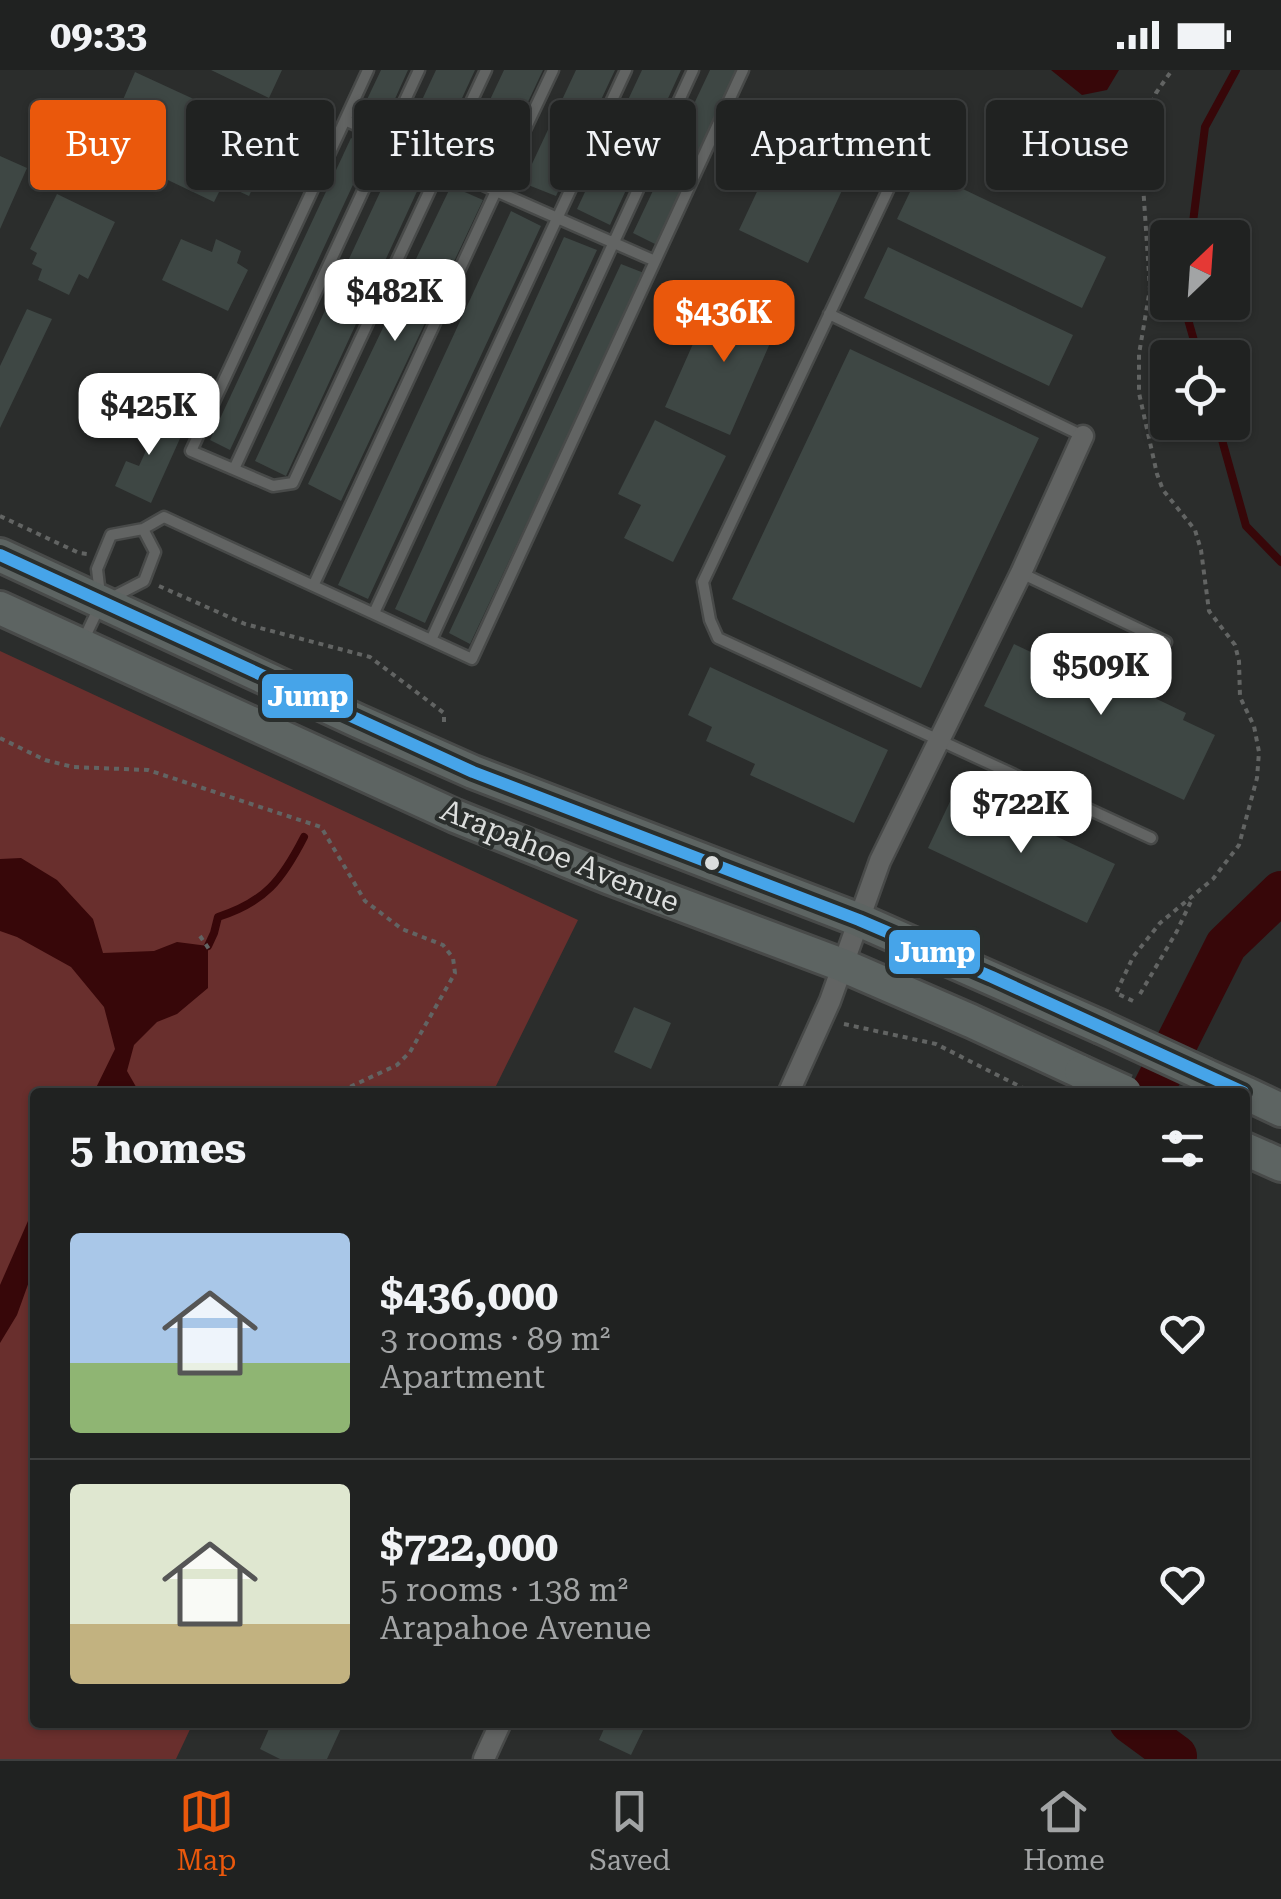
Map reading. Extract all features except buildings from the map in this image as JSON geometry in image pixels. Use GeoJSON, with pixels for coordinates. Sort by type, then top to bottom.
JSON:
{"type":"FeatureCollection","features":[{"type":"Feature","properties":{"kind":"main road","name":"Arapahoe Avenue"},"geometry":{"type":"LineString","coordinates":[[0,555],[473,772],[859,920],[1233,1088]]}},
{"type":"Feature","properties":{"kind":"main road","name":"Arapahoe Avenue"},"geometry":{"type":"LineString","coordinates":[[0,608],[488,830],[842,966],[1116,1088]]}},
{"type":"Feature","properties":{"kind":"main road","name":"Arapahoe Avenue"},"geometry":{"type":"LineString","coordinates":[[1250,1096],[1281,1110]]}},
{"type":"Feature","properties":{"kind":"main road"},"geometry":{"type":"LineString","coordinates":[[1250,1150],[1281,1166]]}},
{"type":"Feature","properties":{"kind":"street"},"geometry":{"type":"LineString","coordinates":[[791,1088],[823,1019],[880,862],[1083,436]]}},
{"type":"Feature","properties":{"kind":"street"},"geometry":{"type":"LineString","coordinates":[[484,1759],[497,1728]]}},
{"type":"Feature","properties":{"kind":"lane"},"geometry":{"type":"LineString","coordinates":[[368,70],[191,451],[273,486],[293,483],[430,190]]}},
{"type":"Feature","properties":{"kind":"lane"},"geometry":{"type":"LineString","coordinates":[[405,100],[419,70]]}},
{"type":"Feature","properties":{"kind":"lane"},"geometry":{"type":"LineString","coordinates":[[472,100],[486,70]]}},
{"type":"Feature","properties":{"kind":"lane"},"geometry":{"type":"LineString","coordinates":[[314,584],[552,70]]}},
{"type":"Feature","properties":{"kind":"lane"},"geometry":{"type":"LineString","coordinates":[[374,613],[626,70]]}},
{"type":"Feature","properties":{"kind":"lane"},"geometry":{"type":"LineString","coordinates":[[431,640],[692,70]]}},
{"type":"Feature","properties":{"kind":"lane"},"geometry":{"type":"LineString","coordinates":[[81,646],[101,603],[97,569],[111,535],[143,529],[164,517],[472,659],[743,70]]}},
{"type":"Feature","properties":{"kind":"lane"},"geometry":{"type":"LineString","coordinates":[[345,120],[354,124]]}},
{"type":"Feature","properties":{"kind":"lane"},"geometry":{"type":"LineString","coordinates":[[234,469],[363,190]]}},
{"type":"Feature","properties":{"kind":"lane"},"geometry":{"type":"LineString","coordinates":[[888,190],[703,582],[710,620],[718,638],[1151,838]]}},
{"type":"Feature","properties":{"kind":"lane"},"geometry":{"type":"LineString","coordinates":[[496,191],[655,262]]}},
{"type":"Feature","properties":{"kind":"lane"},"geometry":{"type":"LineString","coordinates":[[829,314],[1083,436]]}},
{"type":"Feature","properties":{"kind":"lane"},"geometry":{"type":"LineString","coordinates":[[101,603],[144,581],[155,552],[143,529]]}},
{"type":"Feature","properties":{"kind":"lane"},"geometry":{"type":"LineString","coordinates":[[1021,573],[1166,642]]}},
{"type":"Feature","properties":{"kind":"path"},"geometry":{"type":"LineString","coordinates":[[1133,1001],[1116,993],[1133,957],[1160,923],[1214,878],[1239,845],[1260,752],[1254,726],[1240,697],[1235,645],[1209,611],[1195,530],[1164,490],[1157,474],[1139,392],[1138,354],[1150,289],[1142,128],[1156,93],[1172,70]]}},
{"type":"Feature","properties":{"kind":"path"},"geometry":{"type":"LineString","coordinates":[[0,516],[79,553],[101,556]]}},
{"type":"Feature","properties":{"kind":"path"},"geometry":{"type":"LineString","coordinates":[[144,581],[245,624],[370,657],[444,713],[444,718]]}},
{"type":"Feature","properties":{"kind":"path"},"geometry":{"type":"LineString","coordinates":[[0,738],[45,760],[73,767],[148,770],[321,827],[366,901],[402,929],[442,945],[452,958],[455,973],[410,1052],[398,1065],[348,1088]]}},
{"type":"Feature","properties":{"kind":"path"},"geometry":{"type":"LineString","coordinates":[[1140,994],[1196,892]]}},
{"type":"Feature","properties":{"kind":"path"},"geometry":{"type":"LineString","coordinates":[[200,936],[211,952]]}},
{"type":"Feature","properties":{"kind":"path"},"geometry":{"type":"LineString","coordinates":[[823,1019],[936,1044],[1023,1088]]}},
{"type":"Feature","properties":{"kind":"shaded area"},"geometry":{"type":"Polygon","coordinates":[[[1051,70],[1119,70],[1107,90],[1082,95],[1051,70]]]}},
{"type":"Feature","properties":{"kind":"shaded area"},"geometry":{"type":"Polygon","coordinates":[[[0,651],[578,920],[495,1088],[30,1088],[30,1728],[191,1728],[176,1759],[0,1759],[0,651]]]}},
{"type":"Feature","properties":{"kind":"shaded area"},"geometry":{"type":"Polygon","coordinates":[[[21,858],[57,880],[93,919],[103,953],[154,951],[177,942],[208,946],[208,988],[177,1014],[157,1022],[134,1045],[127,1071],[137,1088],[96,1088],[115,1049],[104,1007],[71,967],[0,931],[0,859],[21,858]]]}},
{"type":"Feature","properties":{"kind":"shaded area"},"geometry":{"type":"Polygon","coordinates":[[[30,1216],[30,1279],[17,1315],[0,1343],[0,1285],[30,1216]]]}},
{"type":"Feature","properties":{"kind":"waterway"},"geometry":{"type":"LineString","coordinates":[[1193,220],[1205,127],[1236,70]]}},
{"type":"Feature","properties":{"kind":"waterway"},"geometry":{"type":"LineString","coordinates":[[1188,320],[1194,340]]}},
{"type":"Feature","properties":{"kind":"waterway"},"geometry":{"type":"LineString","coordinates":[[1222,440],[1246,526],[1281,562]]}},
{"type":"Feature","properties":{"kind":"waterway"},"geometry":{"type":"LineString","coordinates":[[208,946],[218,917],[248,904],[270,888],[304,837]]}},
{"type":"Feature","properties":{"kind":"waterway"},"geometry":{"type":"LineString","coordinates":[[1154,1088],[1226,945],[1281,892]]}},
{"type":"Feature","properties":{"kind":"waterway"},"geometry":{"type":"LineString","coordinates":[[1138,1728],[1176,1756],[1174,1759]]}},
{"type":"Feature","properties":{"kind":"transit line","name":"Jump"},"geometry":{"type":"LineString","coordinates":[[0,555],[473,772],[859,920],[1234,1088]]}}]}
